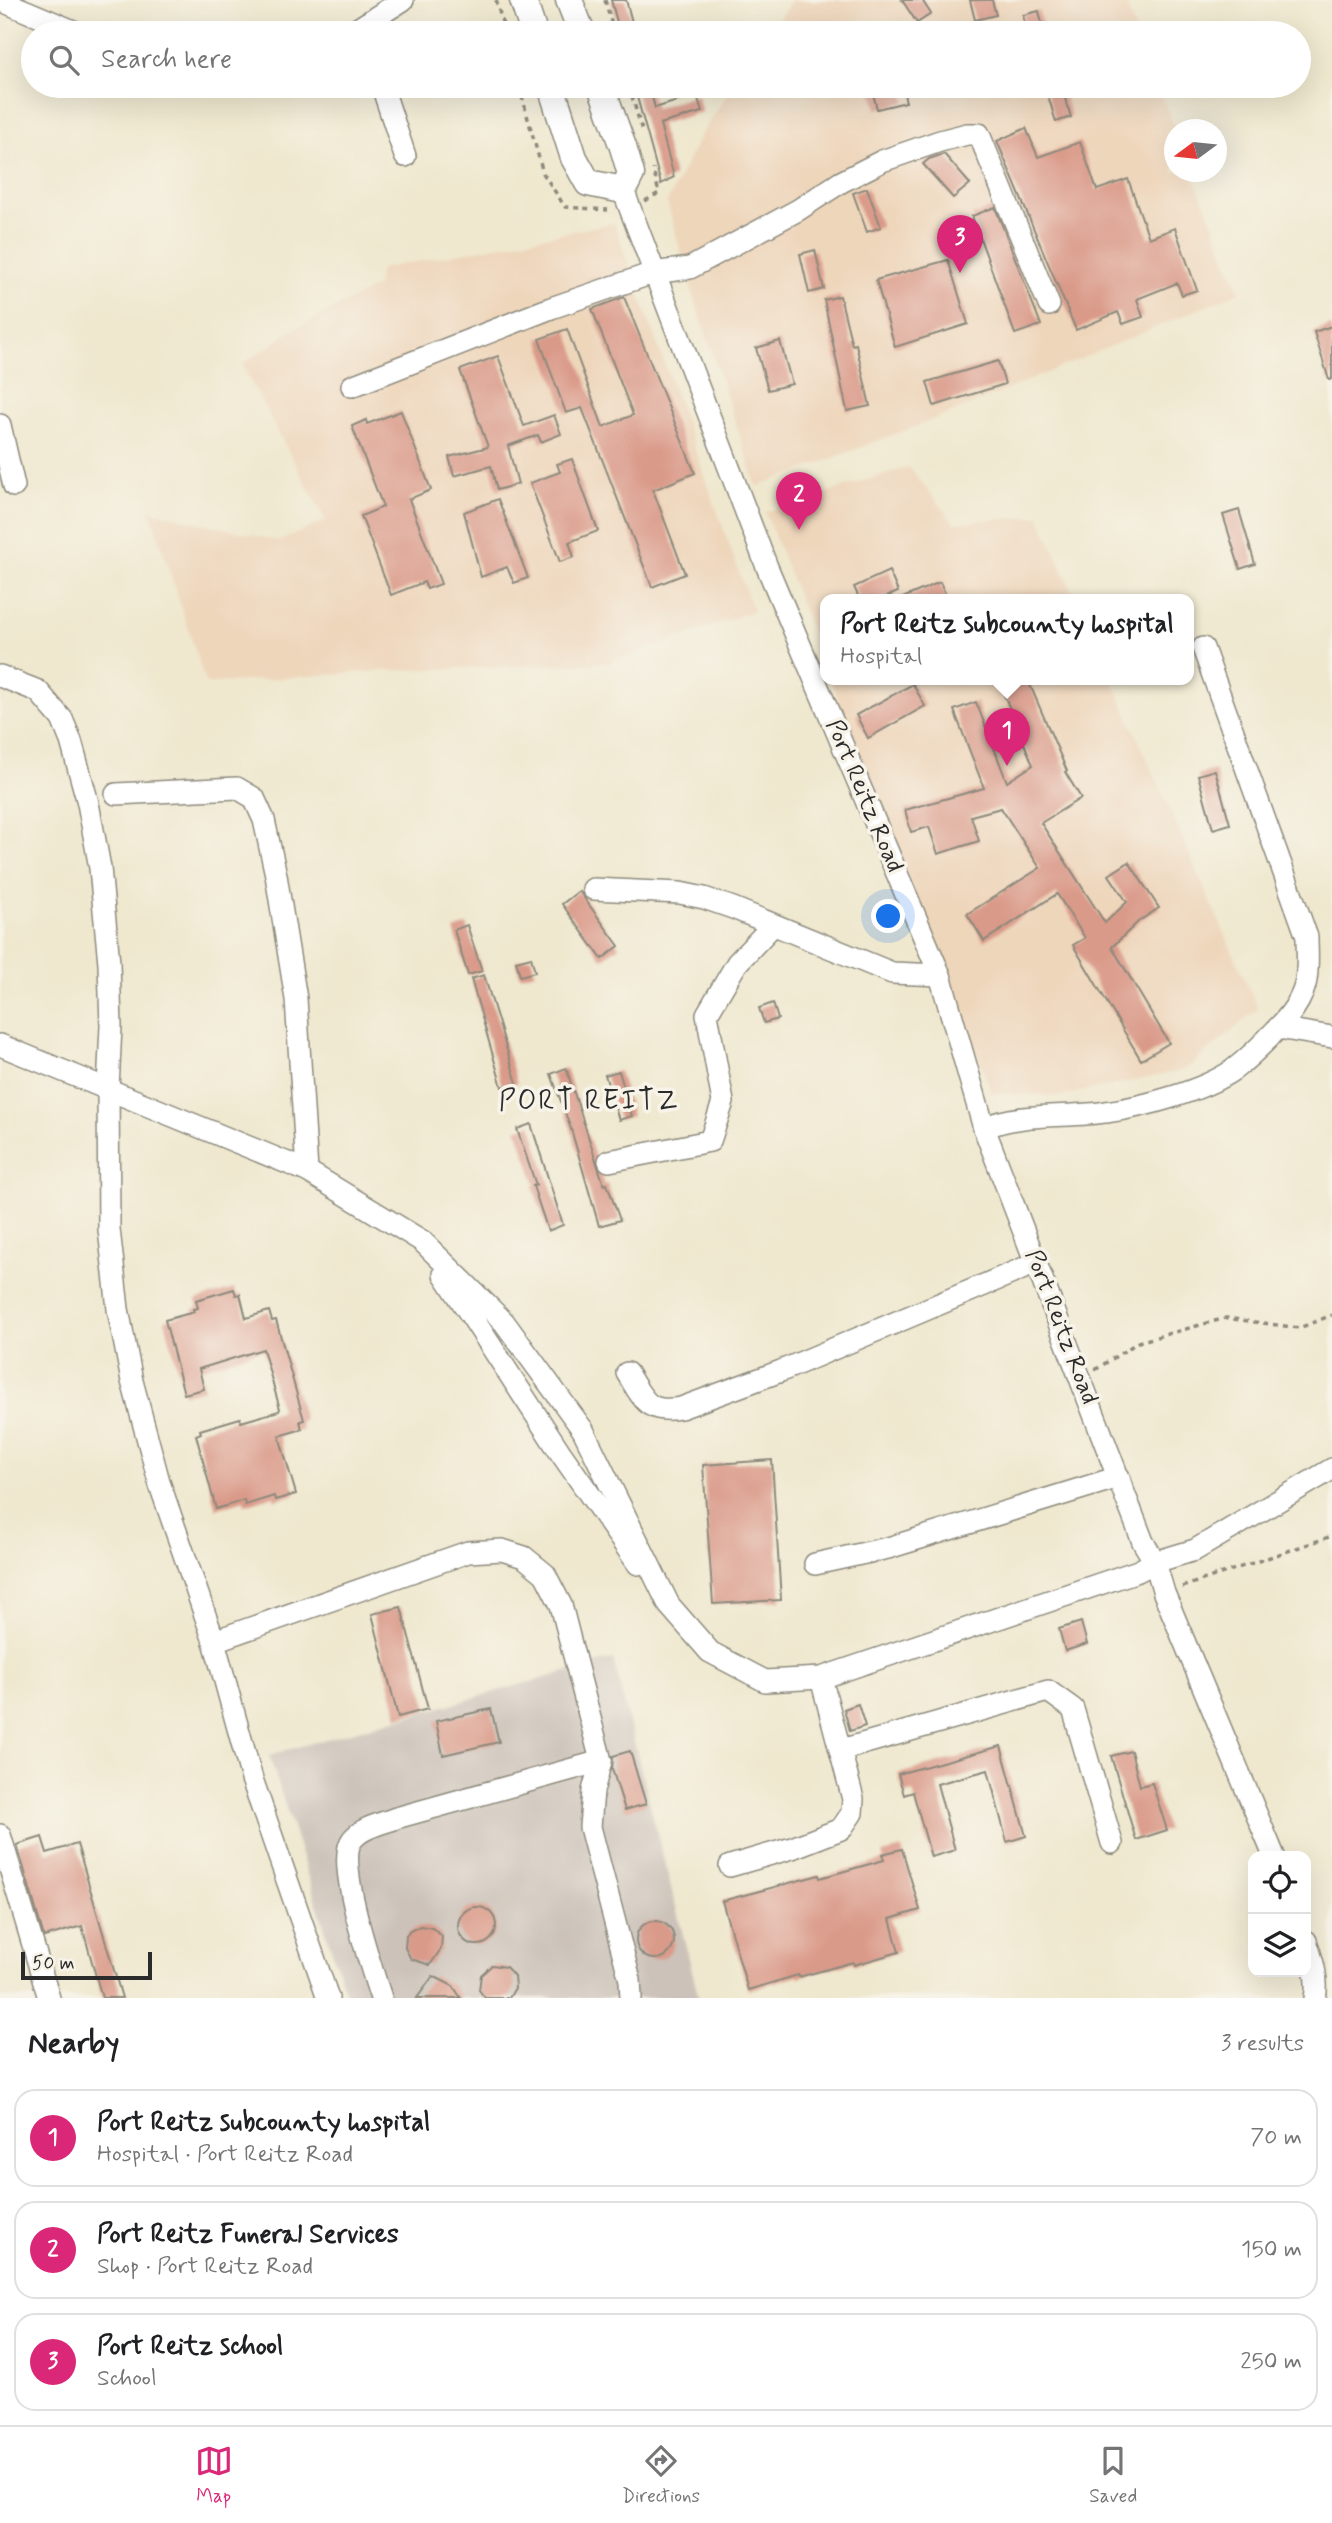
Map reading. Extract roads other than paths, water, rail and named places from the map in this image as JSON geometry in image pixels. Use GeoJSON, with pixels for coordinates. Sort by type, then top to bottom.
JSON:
{"type":"FeatureCollection","features":[{"type":"Feature","properties":{"kind":"main road"},"geometry":{"type":"LineString","coordinates":[[523,0],[530,21]]}},
{"type":"Feature","properties":{"kind":"main road"},"geometry":{"type":"LineString","coordinates":[[569,0],[577,21]]}},
{"type":"Feature","properties":{"kind":"main road"},"geometry":{"type":"LineString","coordinates":[[555,98],[574,158],[588,183],[623,190]]}},
{"type":"Feature","properties":{"kind":"main road","name":"Port Reitz Road"},"geometry":{"type":"LineString","coordinates":[[606,98],[631,174],[623,190]]}},
{"type":"Feature","properties":{"kind":"street"},"geometry":{"type":"LineString","coordinates":[[0,0],[50,21]]}},
{"type":"Feature","properties":{"kind":"street"},"geometry":{"type":"LineString","coordinates":[[372,21],[403,0]]}},
{"type":"Feature","properties":{"kind":"street"},"geometry":{"type":"LineString","coordinates":[[386,98],[405,156]]}},
{"type":"Feature","properties":{"kind":"street"},"geometry":{"type":"LineString","coordinates":[[352,386],[551,308],[653,273],[690,268],[798,211],[841,183],[882,162],[967,134],[979,134],[1049,305]]}},
{"type":"Feature","properties":{"kind":"street","name":"Port Reitz Road"},"geometry":{"type":"LineString","coordinates":[[623,190],[767,567],[940,975],[984,1128],[1143,1542],[1155,1562],[1164,1593],[1272,1851]]}},
{"type":"Feature","properties":{"kind":"street"},"geometry":{"type":"LineString","coordinates":[[0,425],[14,486]]}},
{"type":"Feature","properties":{"kind":"street"},"geometry":{"type":"LineString","coordinates":[[984,1128],[1012,1120],[1137,1107],[1194,1089],[1232,1070],[1251,1055],[1279,1028],[1295,1007],[1305,987],[1307,937],[1203,648]]}},
{"type":"Feature","properties":{"kind":"street"},"geometry":{"type":"LineString","coordinates":[[0,676],[38,691],[62,719],[79,770],[100,867],[109,963],[109,1229],[118,1309],[142,1427],[214,1641],[252,1779],[328,1998]]}},
{"type":"Feature","properties":{"kind":"street"},"geometry":{"type":"LineString","coordinates":[[116,794],[237,788],[254,799],[264,820],[276,875],[296,999],[307,1171]]}},
{"type":"Feature","properties":{"kind":"street"},"geometry":{"type":"LineString","coordinates":[[593,888],[680,893],[733,908],[892,973],[940,975]]}},
{"type":"Feature","properties":{"kind":"street"},"geometry":{"type":"LineString","coordinates":[[608,1161],[710,1141],[723,1102],[707,1014],[737,963],[773,925]]}},
{"type":"Feature","properties":{"kind":"street"},"geometry":{"type":"LineString","coordinates":[[1279,1028],[1332,1037]]}},
{"type":"Feature","properties":{"kind":"street"},"geometry":{"type":"LineString","coordinates":[[0,1045],[307,1171],[422,1241],[504,1322],[583,1430],[669,1605]]}},
{"type":"Feature","properties":{"kind":"street"},"geometry":{"type":"LineString","coordinates":[[422,1241],[560,1452],[669,1605],[710,1652],[765,1681],[821,1678],[1195,1550],[1332,1469]]}},
{"type":"Feature","properties":{"kind":"street"},"geometry":{"type":"LineString","coordinates":[[627,1373],[645,1402],[653,1408],[681,1408],[781,1371],[1036,1263]]}},
{"type":"Feature","properties":{"kind":"street"},"geometry":{"type":"LineString","coordinates":[[815,1564],[888,1548],[1119,1477]]}},
{"type":"Feature","properties":{"kind":"street"},"geometry":{"type":"LineString","coordinates":[[214,1641],[468,1552],[502,1550],[524,1557],[545,1574],[561,1605],[601,1761],[593,1791],[590,1827],[631,1980],[631,1998]]}},
{"type":"Feature","properties":{"kind":"street"},"geometry":{"type":"LineString","coordinates":[[730,1866],[792,1848],[841,1829],[852,1813],[853,1799],[821,1678]]}},
{"type":"Feature","properties":{"kind":"street"},"geometry":{"type":"LineString","coordinates":[[841,1750],[1048,1691],[1073,1709],[1112,1843]]}},
{"type":"Feature","properties":{"kind":"street"},"geometry":{"type":"LineString","coordinates":[[381,1998],[349,1881],[346,1859],[350,1841],[363,1830],[396,1818],[601,1761]]}},
{"type":"Feature","properties":{"kind":"street"},"geometry":{"type":"LineString","coordinates":[[0,1835],[49,1998]]}},
{"type":"Feature","properties":{"kind":"street"},"geometry":{"type":"LineString","coordinates":[[1311,1954],[1317,1988],[1315,1998]]}},
{"type":"Feature","properties":{"kind":"place","name":"Port Reitz school"},"geometry":{"type":"Point","coordinates":[960,273]}},
{"type":"Feature","properties":{"kind":"place","name":"Port Reitz Funeral Services"},"geometry":{"type":"Point","coordinates":[799,530]}},
{"type":"Feature","properties":{"kind":"place","name":"Port Reitz subcounty hospital"},"geometry":{"type":"Point","coordinates":[1007,766]}},
{"type":"Feature","properties":{"kind":"district","name":"PORT REITZ"},"geometry":{"type":"Point","coordinates":[589,1101]}}]}
